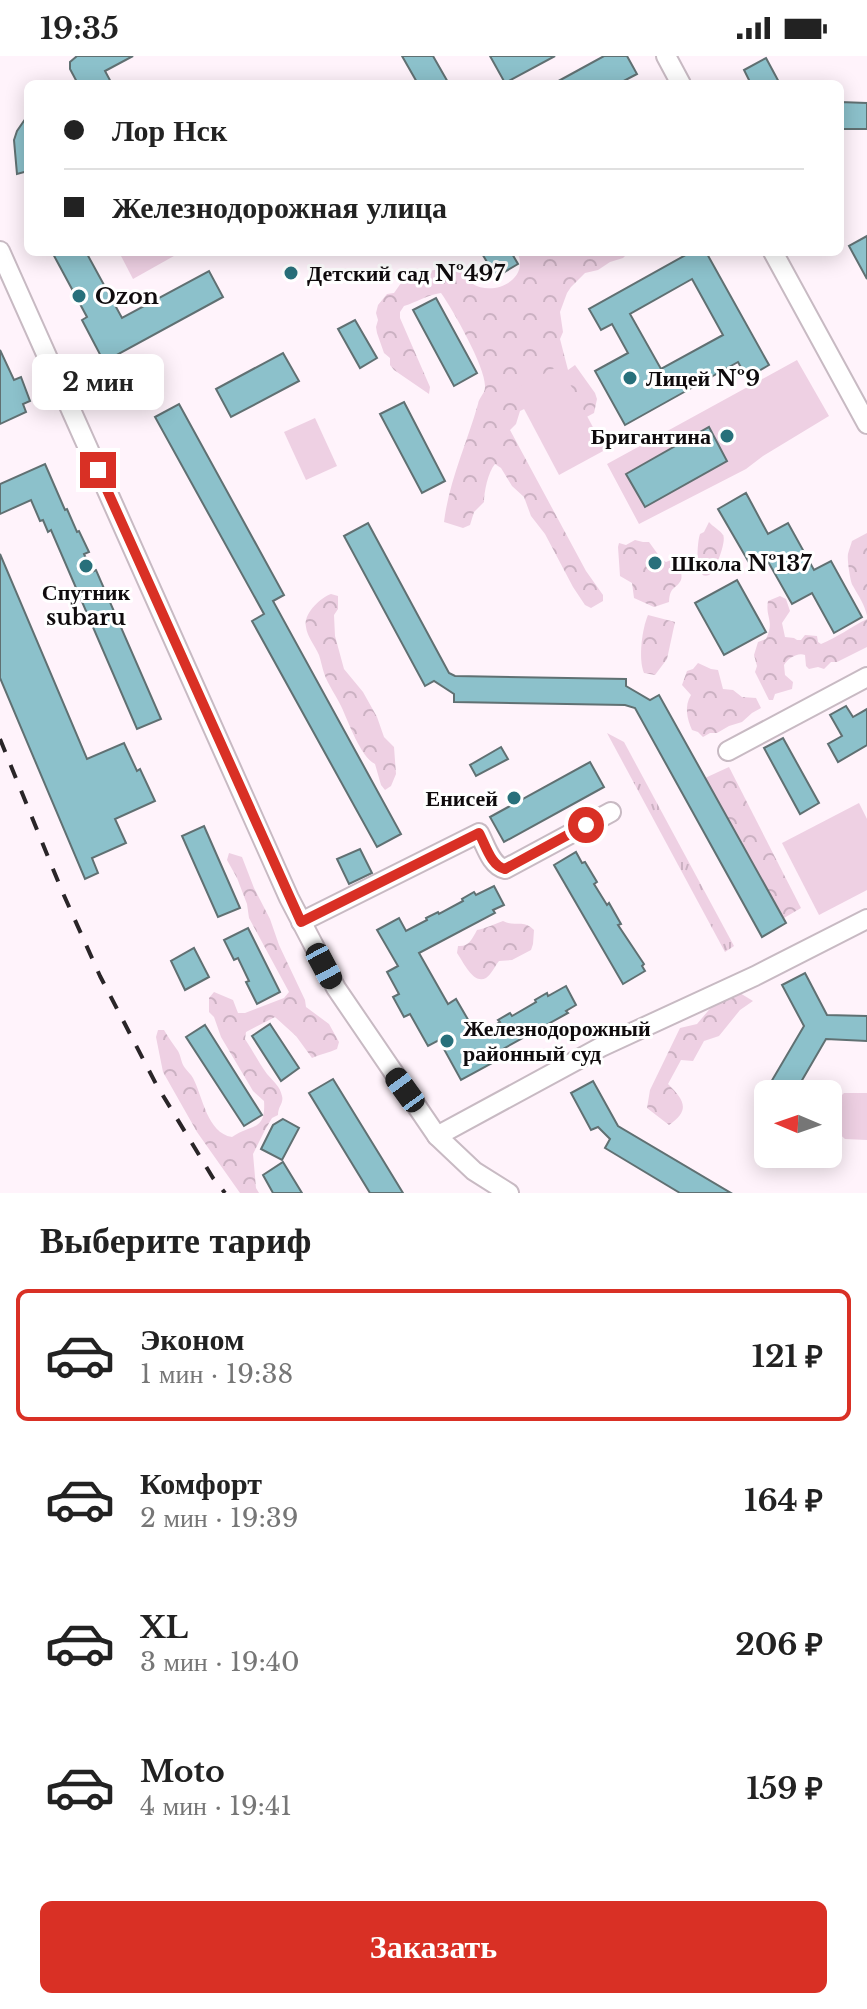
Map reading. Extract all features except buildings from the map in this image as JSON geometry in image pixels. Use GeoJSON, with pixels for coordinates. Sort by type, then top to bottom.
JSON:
{"type":"FeatureCollection","features":[{"type":"Feature","properties":{"kind":"street"},"geometry":{"type":"LineString","coordinates":[[666,56],[679,80]]}},
{"type":"Feature","properties":{"kind":"street"},"geometry":{"type":"LineString","coordinates":[[0,251],[301,922],[336,988],[437,1136],[474,1171],[509,1193]]}},
{"type":"Feature","properties":{"kind":"street"},"geometry":{"type":"LineString","coordinates":[[775,256],[867,424]]}},
{"type":"Feature","properties":{"kind":"street"},"geometry":{"type":"LineString","coordinates":[[728,751],[867,677]]}},
{"type":"Feature","properties":{"kind":"street"},"geometry":{"type":"LineString","coordinates":[[301,922],[479,833],[495,864],[505,869],[611,812]]}},
{"type":"Feature","properties":{"kind":"street"},"geometry":{"type":"LineString","coordinates":[[437,1136],[601,1047],[755,976],[867,919]]}},
{"type":"Feature","properties":{"kind":"green space"},"geometry":{"type":"Polygon","coordinates":[[[121,256],[174,256],[133,279],[121,256]]]}},
{"type":"Feature","properties":{"kind":"green space"},"geometry":{"type":"Polygon","coordinates":[[[518,256],[625,256],[585,273],[567,293],[560,312],[563,332],[560,339],[568,370],[575,365],[595,393],[594,413],[581,420],[541,401],[520,411],[516,424],[510,430],[586,571],[603,595],[603,601],[591,608],[585,605],[573,587],[545,534],[531,516],[524,497],[495,464],[487,482],[484,502],[474,512],[470,525],[463,528],[444,522],[454,477],[485,387],[475,353],[441,293],[404,306],[400,312],[430,387],[429,394],[394,370],[377,333],[378,305],[387,294],[394,293],[406,276],[453,266],[460,268],[467,280],[477,286],[500,287],[517,274],[520,264],[518,256]]]}},
{"type":"Feature","properties":{"kind":"green space","name":"Бригантина"},"geometry":{"type":"Polygon","coordinates":[[[797,360],[829,416],[746,469],[639,524],[607,464],[797,360]]]}},
{"type":"Feature","properties":{"kind":"green space"},"geometry":{"type":"Polygon","coordinates":[[[560,365],[605,450],[559,475],[514,390],[560,365]]]}},
{"type":"Feature","properties":{"kind":"green space"},"geometry":{"type":"Polygon","coordinates":[[[315,418],[337,466],[306,480],[284,432],[315,418]]]}},
{"type":"Feature","properties":{"kind":"green space"},"geometry":{"type":"Polygon","coordinates":[[[709,522],[724,538],[714,568],[704,576],[699,567],[698,545],[700,534],[709,522]]]}},
{"type":"Feature","properties":{"kind":"green space"},"geometry":{"type":"Polygon","coordinates":[[[867,533],[867,616],[852,584],[848,556],[852,541],[867,533]]]}},
{"type":"Feature","properties":{"kind":"green space"},"geometry":{"type":"Polygon","coordinates":[[[635,540],[649,542],[666,562],[676,558],[679,560],[681,580],[672,590],[669,602],[654,607],[634,598],[632,583],[620,576],[619,543],[626,545],[635,540]]]}},
{"type":"Feature","properties":{"kind":"green space"},"geometry":{"type":"Polygon","coordinates":[[[331,594],[338,596],[338,609],[334,615],[335,636],[344,669],[363,692],[384,737],[394,747],[396,774],[391,786],[385,790],[375,764],[364,754],[355,738],[307,630],[310,612],[331,594]]]}},
{"type":"Feature","properties":{"kind":"green space"},"geometry":{"type":"Polygon","coordinates":[[[780,596],[786,599],[790,611],[782,623],[785,637],[801,640],[805,635],[817,636],[821,644],[867,619],[867,647],[831,662],[824,669],[809,669],[805,655],[793,656],[784,665],[785,675],[793,682],[792,689],[775,694],[773,700],[769,700],[755,672],[754,655],[758,642],[766,639],[769,633],[768,601],[780,596]]]}},
{"type":"Feature","properties":{"kind":"green space"},"geometry":{"type":"Polygon","coordinates":[[[648,615],[675,622],[667,659],[655,675],[644,673],[641,660],[648,615]]]}},
{"type":"Feature","properties":{"kind":"green space"},"geometry":{"type":"Polygon","coordinates":[[[698,663],[718,670],[723,689],[733,690],[742,697],[756,698],[761,708],[742,722],[717,733],[703,737],[692,730],[687,712],[691,695],[682,685],[687,671],[698,663]]]}},
{"type":"Feature","properties":{"kind":"green space"},"geometry":{"type":"Polygon","coordinates":[[[607,733],[624,742],[734,946],[725,952],[607,733]]]}},
{"type":"Feature","properties":{"kind":"green space"},"geometry":{"type":"Polygon","coordinates":[[[729,767],[801,908],[784,918],[705,778],[729,767]]]}},
{"type":"Feature","properties":{"kind":"green space"},"geometry":{"type":"Polygon","coordinates":[[[859,803],[867,819],[867,890],[819,915],[782,843],[859,803]]]}},
{"type":"Feature","properties":{"kind":"green space"},"geometry":{"type":"Polygon","coordinates":[[[229,853],[242,857],[306,1007],[329,1024],[339,1042],[337,1049],[312,1058],[296,1036],[275,1017],[246,1032],[245,1039],[278,1086],[282,1098],[278,1115],[272,1118],[253,1154],[259,1193],[240,1193],[197,1132],[163,1072],[156,1037],[158,1030],[164,1030],[193,1078],[211,1122],[217,1129],[232,1137],[260,1122],[264,1101],[253,1091],[221,1037],[209,1012],[209,998],[214,992],[233,1000],[238,1013],[245,1013],[284,998],[289,992],[249,918],[247,904],[227,860],[229,853]]]}},
{"type":"Feature","properties":{"kind":"green space"},"geometry":{"type":"Polygon","coordinates":[[[503,921],[526,925],[534,930],[531,950],[512,960],[499,961],[488,977],[477,978],[457,953],[458,946],[468,944],[477,930],[503,921]]]}},
{"type":"Feature","properties":{"kind":"green space"},"geometry":{"type":"Polygon","coordinates":[[[735,990],[753,1001],[740,1010],[719,1036],[704,1041],[693,1061],[681,1060],[668,1084],[681,1100],[683,1110],[669,1125],[647,1108],[650,1090],[680,1028],[697,1024],[724,992],[735,990]]]}},
{"type":"Feature","properties":{"kind":"green space"},"geometry":{"type":"Polygon","coordinates":[[[867,1093],[867,1140],[842,1136],[842,1095],[867,1093]]]}},
{"type":"Feature","properties":{"kind":"railway"},"geometry":{"type":"LineString","coordinates":[[0,739],[100,976],[156,1084],[225,1193]]}},
{"type":"Feature","properties":{"kind":"place","name":"Детский сад №497"},"geometry":{"type":"Point","coordinates":[291,273]}},
{"type":"Feature","properties":{"kind":"place","name":"Ozon"},"geometry":{"type":"Point","coordinates":[79,296]}},
{"type":"Feature","properties":{"kind":"place","name":"Лицей №9"},"geometry":{"type":"Point","coordinates":[630,378]}},
{"type":"Feature","properties":{"kind":"place","name":"Бригантина"},"geometry":{"type":"Point","coordinates":[727,436]}},
{"type":"Feature","properties":{"kind":"place","name":"Школа №137"},"geometry":{"type":"Point","coordinates":[655,563]}},
{"type":"Feature","properties":{"kind":"place","name":"Спутник subaru"},"geometry":{"type":"Point","coordinates":[86,566]}},
{"type":"Feature","properties":{"kind":"place","name":"Енисей"},"geometry":{"type":"Point","coordinates":[514,798]}},
{"type":"Feature","properties":{"kind":"place","name":"Железнодорожный районный суд"},"geometry":{"type":"Point","coordinates":[447,1041]}},
{"type":"Feature","properties":{"kind":"route"},"geometry":{"type":"LineString","coordinates":[[98,470],[301,922],[479,833],[495,864],[505,869],[586,825]]}}]}
